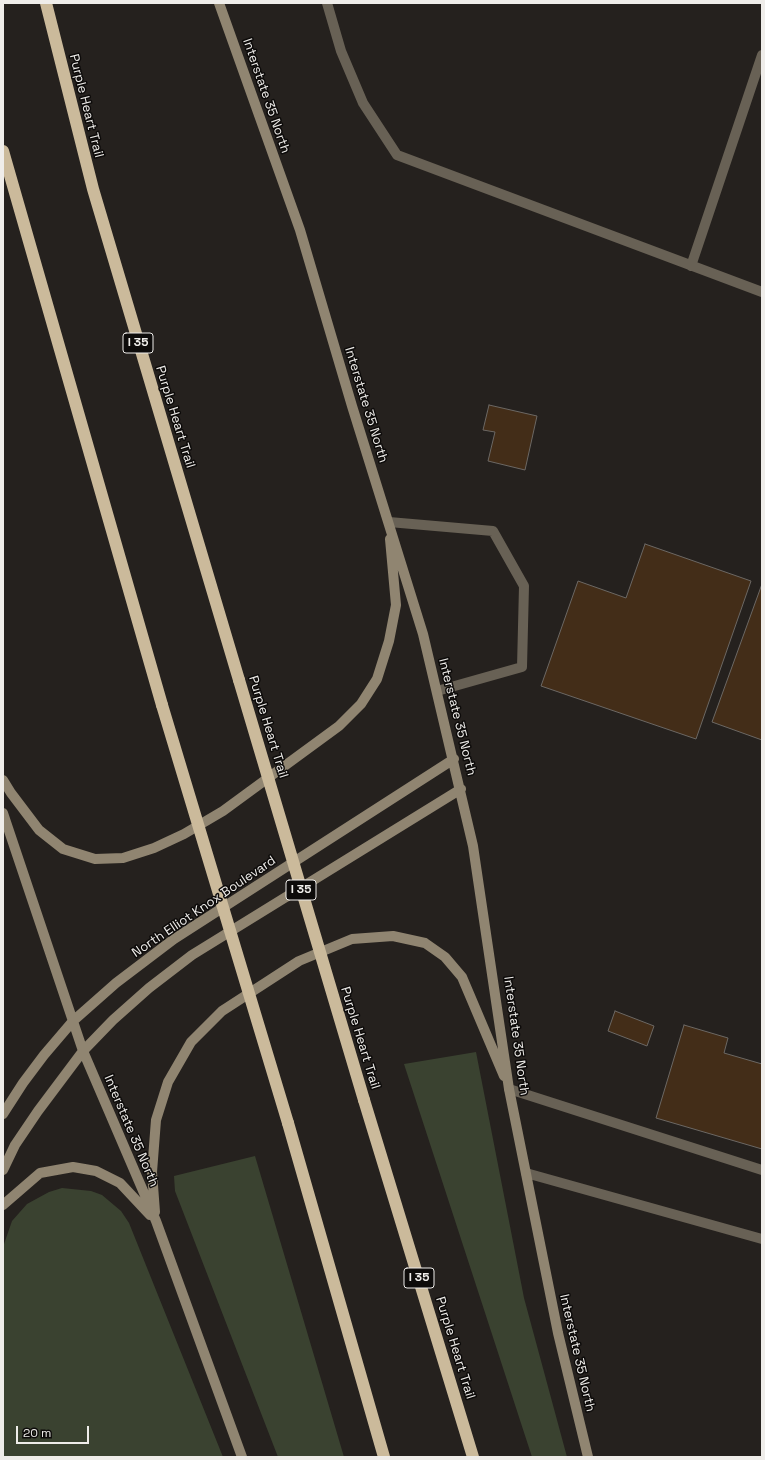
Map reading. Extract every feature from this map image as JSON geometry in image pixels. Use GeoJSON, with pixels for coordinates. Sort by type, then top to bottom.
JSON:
{"type":"FeatureCollection","features":[{"type":"Feature","properties":{"kind":"highway","name":"Purple Heart Trail"},"geometry":{"type":"LineString","coordinates":[[46,3],[93,189],[364,1100],[473,1457]]}},
{"type":"Feature","properties":{"kind":"highway"},"geometry":{"type":"LineString","coordinates":[[3,151],[162,705],[288,1123],[384,1457]]}},
{"type":"Feature","properties":{"kind":"highway"},"geometry":{"type":"LineString","coordinates":[[468,1438],[478,1457]]}},
{"type":"Feature","properties":{"kind":"main road","name":"Interstate 35 North"},"geometry":{"type":"LineString","coordinates":[[220,3],[300,230],[421,627],[454,759],[473,846],[509,1089],[558,1332],[588,1457]]}},
{"type":"Feature","properties":{"kind":"main road"},"geometry":{"type":"LineString","coordinates":[[3,780],[39,830],[62,850],[95,859],[123,858],[154,848],[184,834],[223,811],[339,726],[361,704],[377,679],[389,641],[396,605],[389,522]]}},
{"type":"Feature","properties":{"kind":"main road","name":"North Elliot Knox Boulevard"},"geometry":{"type":"LineString","coordinates":[[3,1114],[23,1083],[44,1055],[74,1022],[116,983],[174,939],[454,759]]}},
{"type":"Feature","properties":{"kind":"main road"},"geometry":{"type":"LineString","coordinates":[[3,1170],[15,1145],[83,1050],[119,1015],[192,955],[461,789]]}},
{"type":"Feature","properties":{"kind":"main road","name":"Interstate 35 North"},"geometry":{"type":"LineString","coordinates":[[3,813],[5,828],[83,1050],[156,1221],[242,1457]]}},
{"type":"Feature","properties":{"kind":"main road"},"geometry":{"type":"LineString","coordinates":[[156,1221],[152,1172],[156,1120],[168,1082],[191,1042],[222,1011],[299,961],[352,939],[393,936],[425,943],[445,956],[462,978],[509,1089]]}},
{"type":"Feature","properties":{"kind":"main road"},"geometry":{"type":"LineString","coordinates":[[3,1205],[40,1173],[73,1168],[96,1171],[120,1183],[156,1221]]}},
{"type":"Feature","properties":{"kind":"lane"},"geometry":{"type":"LineString","coordinates":[[327,3],[341,51],[363,103],[397,155],[762,292]]}},
{"type":"Feature","properties":{"kind":"lane"},"geometry":{"type":"LineString","coordinates":[[692,266],[762,55]]}},
{"type":"Feature","properties":{"kind":"lane"},"geometry":{"type":"LineString","coordinates":[[389,522],[493,531],[524,586],[522,667],[437,691]]}},
{"type":"Feature","properties":{"kind":"lane"},"geometry":{"type":"LineString","coordinates":[[509,1089],[762,1170]]}},
{"type":"Feature","properties":{"kind":"lane"},"geometry":{"type":"LineString","coordinates":[[526,1173],[762,1239]]}},
{"type":"Feature","properties":{"kind":"green space"},"geometry":{"type":"Polygon","coordinates":[[[476,1052],[524,1298],[567,1457],[532,1457],[404,1064],[476,1052]]]}},
{"type":"Feature","properties":{"kind":"green space"},"geometry":{"type":"Polygon","coordinates":[[[255,1156],[344,1457],[278,1457],[175,1191],[174,1176],[255,1156]]]}},
{"type":"Feature","properties":{"kind":"green space"},"geometry":{"type":"Polygon","coordinates":[[[62,1188],[91,1191],[102,1195],[121,1211],[129,1223],[223,1457],[3,1457],[3,1247],[12,1221],[27,1204],[49,1192],[62,1188]]]}},
{"type":"Feature","properties":{"kind":"building"},"geometry":{"type":"Polygon","coordinates":[[[489,405],[537,416],[525,470],[488,461],[495,432],[483,430],[489,405]]]}},
{"type":"Feature","properties":{"kind":"building"},"geometry":{"type":"Polygon","coordinates":[[[645,544],[751,581],[696,739],[541,686],[578,581],[626,598],[645,544]]]}},
{"type":"Feature","properties":{"kind":"building"},"geometry":{"type":"Polygon","coordinates":[[[762,584],[762,740],[712,722],[762,584]]]}},
{"type":"Feature","properties":{"kind":"building"},"geometry":{"type":"Polygon","coordinates":[[[615,1011],[654,1026],[647,1046],[608,1031],[615,1011]]]}},
{"type":"Feature","properties":{"kind":"building"},"geometry":{"type":"Polygon","coordinates":[[[684,1025],[728,1038],[724,1053],[762,1064],[762,1149],[656,1118],[684,1025]]]}}]}
